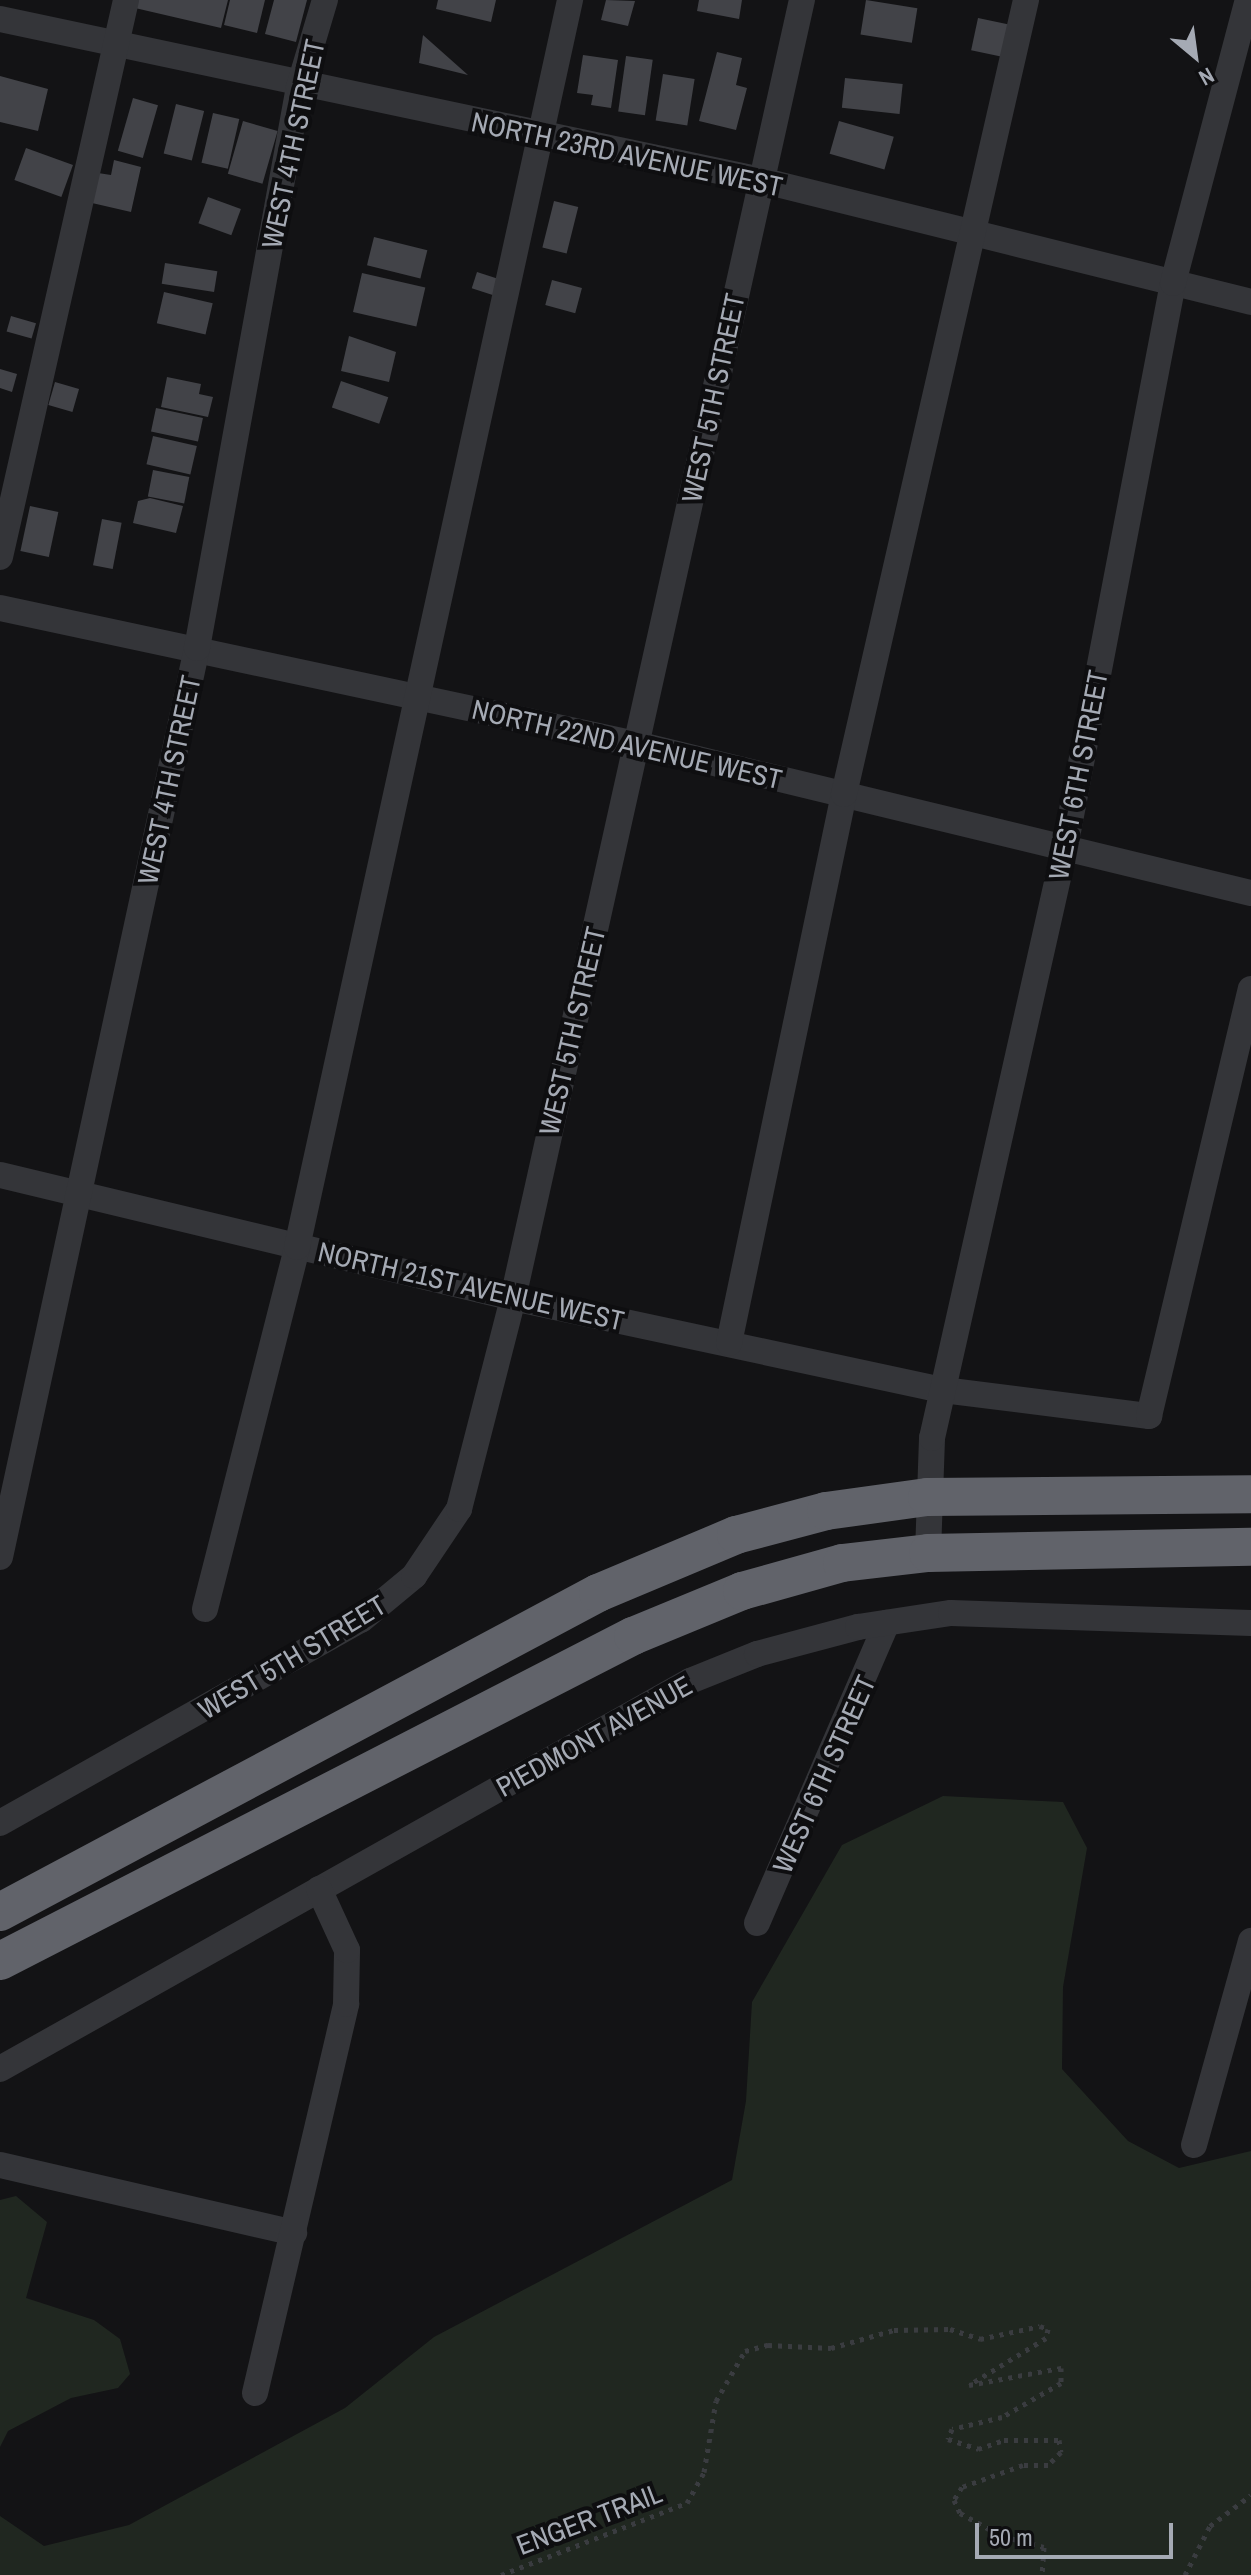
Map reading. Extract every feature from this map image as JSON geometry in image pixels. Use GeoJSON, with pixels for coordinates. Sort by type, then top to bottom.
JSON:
{"type":"FeatureCollection","features":[{"type":"Feature","properties":{"kind":"highway"},"geometry":{"type":"LineString","coordinates":[[0,1912],[668,1560],[782,1522],[927,1497],[1251,1494]]}},
{"type":"Feature","properties":{"kind":"highway"},"geometry":{"type":"LineString","coordinates":[[0,1961],[689,1611],[812,1570],[928,1553],[1251,1547]]}},
{"type":"Feature","properties":{"kind":"street"},"geometry":{"type":"LineString","coordinates":[[0,557],[126,0]]}},
{"type":"Feature","properties":{"kind":"street","name":"WEST 4TH STREET"},"geometry":{"type":"LineString","coordinates":[[0,1557],[81,1196],[197,648],[299,87],[325,0]]}},
{"type":"Feature","properties":{"kind":"street"},"geometry":{"type":"LineString","coordinates":[[205,1609],[297,1247],[414,695],[570,0]]}},
{"type":"Feature","properties":{"kind":"street","name":"WEST 5TH STREET"},"geometry":{"type":"LineString","coordinates":[[0,1823],[264,1677],[379,1608],[441,1541],[468,1486],[513,1298],[802,0]]}},
{"type":"Feature","properties":{"kind":"street"},"geometry":{"type":"LineString","coordinates":[[729,1343],[844,794],[1026,0]]}},
{"type":"Feature","properties":{"kind":"street","name":"WEST 6TH STREET"},"geometry":{"type":"LineString","coordinates":[[928,1553],[927,1497],[943,1390],[1065,847],[1173,283],[1248,0]]}},
{"type":"Feature","properties":{"kind":"street","name":"NORTH 23RD AVENUE WEST"},"geometry":{"type":"LineString","coordinates":[[0,19],[299,87],[761,180],[1251,302]]}},
{"type":"Feature","properties":{"kind":"street","name":"NORTH 22ND AVENUE WEST"},"geometry":{"type":"LineString","coordinates":[[0,608],[636,744],[1251,893]]}},
{"type":"Feature","properties":{"kind":"street","name":"NORTH 21ST AVENUE WEST"},"geometry":{"type":"LineString","coordinates":[[0,1175],[513,1298],[943,1390],[1149,1416],[1251,989]]}},
{"type":"Feature","properties":{"kind":"street","name":"PIEDMONT AVENUE"},"geometry":{"type":"LineString","coordinates":[[0,2069],[690,1681],[805,1639],[951,1613],[1251,1623]]}},
{"type":"Feature","properties":{"kind":"street","name":"WEST 6TH STREET"},"geometry":{"type":"LineString","coordinates":[[757,1923],[819,1791],[887,1623]]}},
{"type":"Feature","properties":{"kind":"street"},"geometry":{"type":"LineString","coordinates":[[255,2393],[348,1986],[344,1939],[319,1889]]}},
{"type":"Feature","properties":{"kind":"street"},"geometry":{"type":"LineString","coordinates":[[1194,2145],[1251,1941]]}},
{"type":"Feature","properties":{"kind":"street"},"geometry":{"type":"LineString","coordinates":[[0,2165],[294,2233]]}},
{"type":"Feature","properties":{"kind":"path","name":"ENGER TRAIL"},"geometry":{"type":"LineString","coordinates":[[501,2575],[687,2503],[704,2472],[716,2401],[745,2351],[768,2345],[831,2348],[894,2330],[950,2329],[980,2339],[1040,2326],[1048,2329],[1046,2338],[969,2385],[1061,2368],[1061,2383],[1015,2412],[952,2429],[948,2439],[978,2449],[1004,2440],[1059,2440],[1061,2452],[1048,2465],[1023,2465],[962,2487],[954,2500],[960,2513],[1002,2536],[1044,2547],[1042,2575]]}},
{"type":"Feature","properties":{"kind":"path"},"geometry":{"type":"LineString","coordinates":[[1185,2575],[1210,2526],[1251,2495]]}},
{"type":"Feature","properties":{"kind":"shaded area"},"geometry":{"type":"Polygon","coordinates":[[[943,1796],[1063,1802],[1087,1848],[1063,1987],[1062,2069],[1128,2141],[1179,2168],[1251,2151],[1251,2575],[0,2575],[0,2516],[44,2546],[129,2525],[345,2408],[434,2337],[732,2180],[746,2101],[752,2002],[842,1845],[943,1796]]]}},
{"type":"Feature","properties":{"kind":"shaded area"},"geometry":{"type":"Polygon","coordinates":[[[16,2196],[47,2222],[26,2298],[94,2320],[120,2339],[130,2374],[118,2388],[71,2398],[8,2431],[0,2447],[0,2200],[16,2196]]]}},
{"type":"Feature","properties":{"kind":"building"},"geometry":{"type":"Polygon","coordinates":[[[137,0],[228,0],[221,28],[135,8],[137,0]]]}},
{"type":"Feature","properties":{"kind":"building"},"geometry":{"type":"Polygon","coordinates":[[[230,0],[265,0],[257,33],[224,25],[230,0]]]}},
{"type":"Feature","properties":{"kind":"building"},"geometry":{"type":"Polygon","coordinates":[[[274,0],[307,0],[296,42],[265,34],[274,0]]]}},
{"type":"Feature","properties":{"kind":"building"},"geometry":{"type":"Polygon","coordinates":[[[438,0],[496,0],[491,22],[436,9],[438,0]]]}},
{"type":"Feature","properties":{"kind":"building"},"geometry":{"type":"Polygon","coordinates":[[[606,0],[635,1],[628,26],[601,20],[606,0]]]}},
{"type":"Feature","properties":{"kind":"building"},"geometry":{"type":"Polygon","coordinates":[[[699,0],[742,0],[739,19],[697,11],[699,0]]]}},
{"type":"Feature","properties":{"kind":"building"},"geometry":{"type":"Polygon","coordinates":[[[866,0],[917,8],[912,43],[861,35],[866,0]]]}},
{"type":"Feature","properties":{"kind":"building"},"geometry":{"type":"Polygon","coordinates":[[[978,18],[1011,25],[1004,57],[971,50],[978,18]]]}},
{"type":"Feature","properties":{"kind":"building"},"geometry":{"type":"Polygon","coordinates":[[[423,35],[468,75],[419,63],[423,35]]]}},
{"type":"Feature","properties":{"kind":"building"},"geometry":{"type":"Polygon","coordinates":[[[717,52],[742,58],[736,85],[747,88],[736,130],[699,121],[717,52]]]}},
{"type":"Feature","properties":{"kind":"building"},"geometry":{"type":"Polygon","coordinates":[[[583,55],[618,60],[611,108],[591,105],[593,95],[577,93],[583,55]]]}},
{"type":"Feature","properties":{"kind":"building"},"geometry":{"type":"Polygon","coordinates":[[[626,56],[653,60],[645,115],[618,111],[626,56]]]}},
{"type":"Feature","properties":{"kind":"building"},"geometry":{"type":"Polygon","coordinates":[[[663,74],[695,79],[687,125],[656,120],[663,74]]]}},
{"type":"Feature","properties":{"kind":"building"},"geometry":{"type":"Polygon","coordinates":[[[0,76],[48,89],[38,131],[0,122],[0,76]]]}},
{"type":"Feature","properties":{"kind":"building"},"geometry":{"type":"Polygon","coordinates":[[[845,78],[903,84],[900,114],[842,108],[845,78]]]}},
{"type":"Feature","properties":{"kind":"building"},"geometry":{"type":"Polygon","coordinates":[[[133,98],[158,105],[143,158],[118,151],[133,98]]]}},
{"type":"Feature","properties":{"kind":"building"},"geometry":{"type":"Polygon","coordinates":[[[176,104],[204,111],[192,161],[164,153],[176,104]]]}},
{"type":"Feature","properties":{"kind":"building"},"geometry":{"type":"Polygon","coordinates":[[[213,113],[239,119],[228,169],[202,163],[213,113]]]}},
{"type":"Feature","properties":{"kind":"building"},"geometry":{"type":"Polygon","coordinates":[[[243,121],[278,131],[262,184],[228,174],[243,121]]]}},
{"type":"Feature","properties":{"kind":"building"},"geometry":{"type":"Polygon","coordinates":[[[839,121],[894,137],[884,169],[830,154],[839,121]]]}},
{"type":"Feature","properties":{"kind":"building"},"geometry":{"type":"Polygon","coordinates":[[[26,148],[73,165],[61,197],[14,180],[26,148]]]}},
{"type":"Feature","properties":{"kind":"building"},"geometry":{"type":"Polygon","coordinates":[[[114,160],[141,167],[131,212],[92,203],[98,173],[111,175],[114,160]]]}},
{"type":"Feature","properties":{"kind":"building"},"geometry":{"type":"Polygon","coordinates":[[[208,197],[241,209],[231,235],[198,223],[208,197]]]}},
{"type":"Feature","properties":{"kind":"building"},"geometry":{"type":"Polygon","coordinates":[[[554,201],[578,207],[567,254],[542,248],[554,201]]]}},
{"type":"Feature","properties":{"kind":"building"},"geometry":{"type":"Polygon","coordinates":[[[374,237],[427,250],[420,278],[367,265],[374,237]]]}},
{"type":"Feature","properties":{"kind":"building"},"geometry":{"type":"Polygon","coordinates":[[[165,263],[217,271],[214,292],[162,284],[165,263]]]}},
{"type":"Feature","properties":{"kind":"building"},"geometry":{"type":"Polygon","coordinates":[[[477,272],[502,280],[496,296],[472,288],[477,272]]]}},
{"type":"Feature","properties":{"kind":"building"},"geometry":{"type":"Polygon","coordinates":[[[362,273],[425,288],[416,327],[353,312],[362,273]]]}},
{"type":"Feature","properties":{"kind":"building"},"geometry":{"type":"Polygon","coordinates":[[[552,280],[582,288],[575,313],[545,305],[552,280]]]}},
{"type":"Feature","properties":{"kind":"building"},"geometry":{"type":"Polygon","coordinates":[[[164,292],[213,303],[206,334],[157,323],[164,292]]]}},
{"type":"Feature","properties":{"kind":"building"},"geometry":{"type":"Polygon","coordinates":[[[11,316],[36,323],[32,339],[7,331],[11,316]]]}},
{"type":"Feature","properties":{"kind":"building"},"geometry":{"type":"Polygon","coordinates":[[[349,336],[396,352],[389,382],[341,371],[349,336]]]}},
{"type":"Feature","properties":{"kind":"building"},"geometry":{"type":"Polygon","coordinates":[[[0,369],[17,374],[12,392],[0,388],[0,369]]]}},
{"type":"Feature","properties":{"kind":"building"},"geometry":{"type":"Polygon","coordinates":[[[167,377],[201,384],[199,394],[213,397],[208,417],[161,407],[167,377]]]}},
{"type":"Feature","properties":{"kind":"building"},"geometry":{"type":"Polygon","coordinates":[[[341,381],[388,397],[379,424],[332,407],[341,381]]]}},
{"type":"Feature","properties":{"kind":"building"},"geometry":{"type":"Polygon","coordinates":[[[55,382],[79,389],[72,412],[48,405],[55,382]]]}},
{"type":"Feature","properties":{"kind":"building"},"geometry":{"type":"Polygon","coordinates":[[[156,408],[203,418],[198,441],[151,431],[156,408]]]}},
{"type":"Feature","properties":{"kind":"building"},"geometry":{"type":"Polygon","coordinates":[[[153,436],[197,446],[190,474],[146,464],[153,436]]]}},
{"type":"Feature","properties":{"kind":"building"},"geometry":{"type":"Polygon","coordinates":[[[153,470],[189,477],[184,504],[148,497],[153,470]]]}},
{"type":"Feature","properties":{"kind":"building"},"geometry":{"type":"Polygon","coordinates":[[[150,498],[183,506],[176,533],[133,523],[138,501],[150,498]]]}},
{"type":"Feature","properties":{"kind":"building"},"geometry":{"type":"Polygon","coordinates":[[[30,506],[58,512],[49,557],[20,551],[30,506]]]}},
{"type":"Feature","properties":{"kind":"building"},"geometry":{"type":"Polygon","coordinates":[[[102,519],[122,523],[113,569],[93,565],[102,519]]]}}]}
